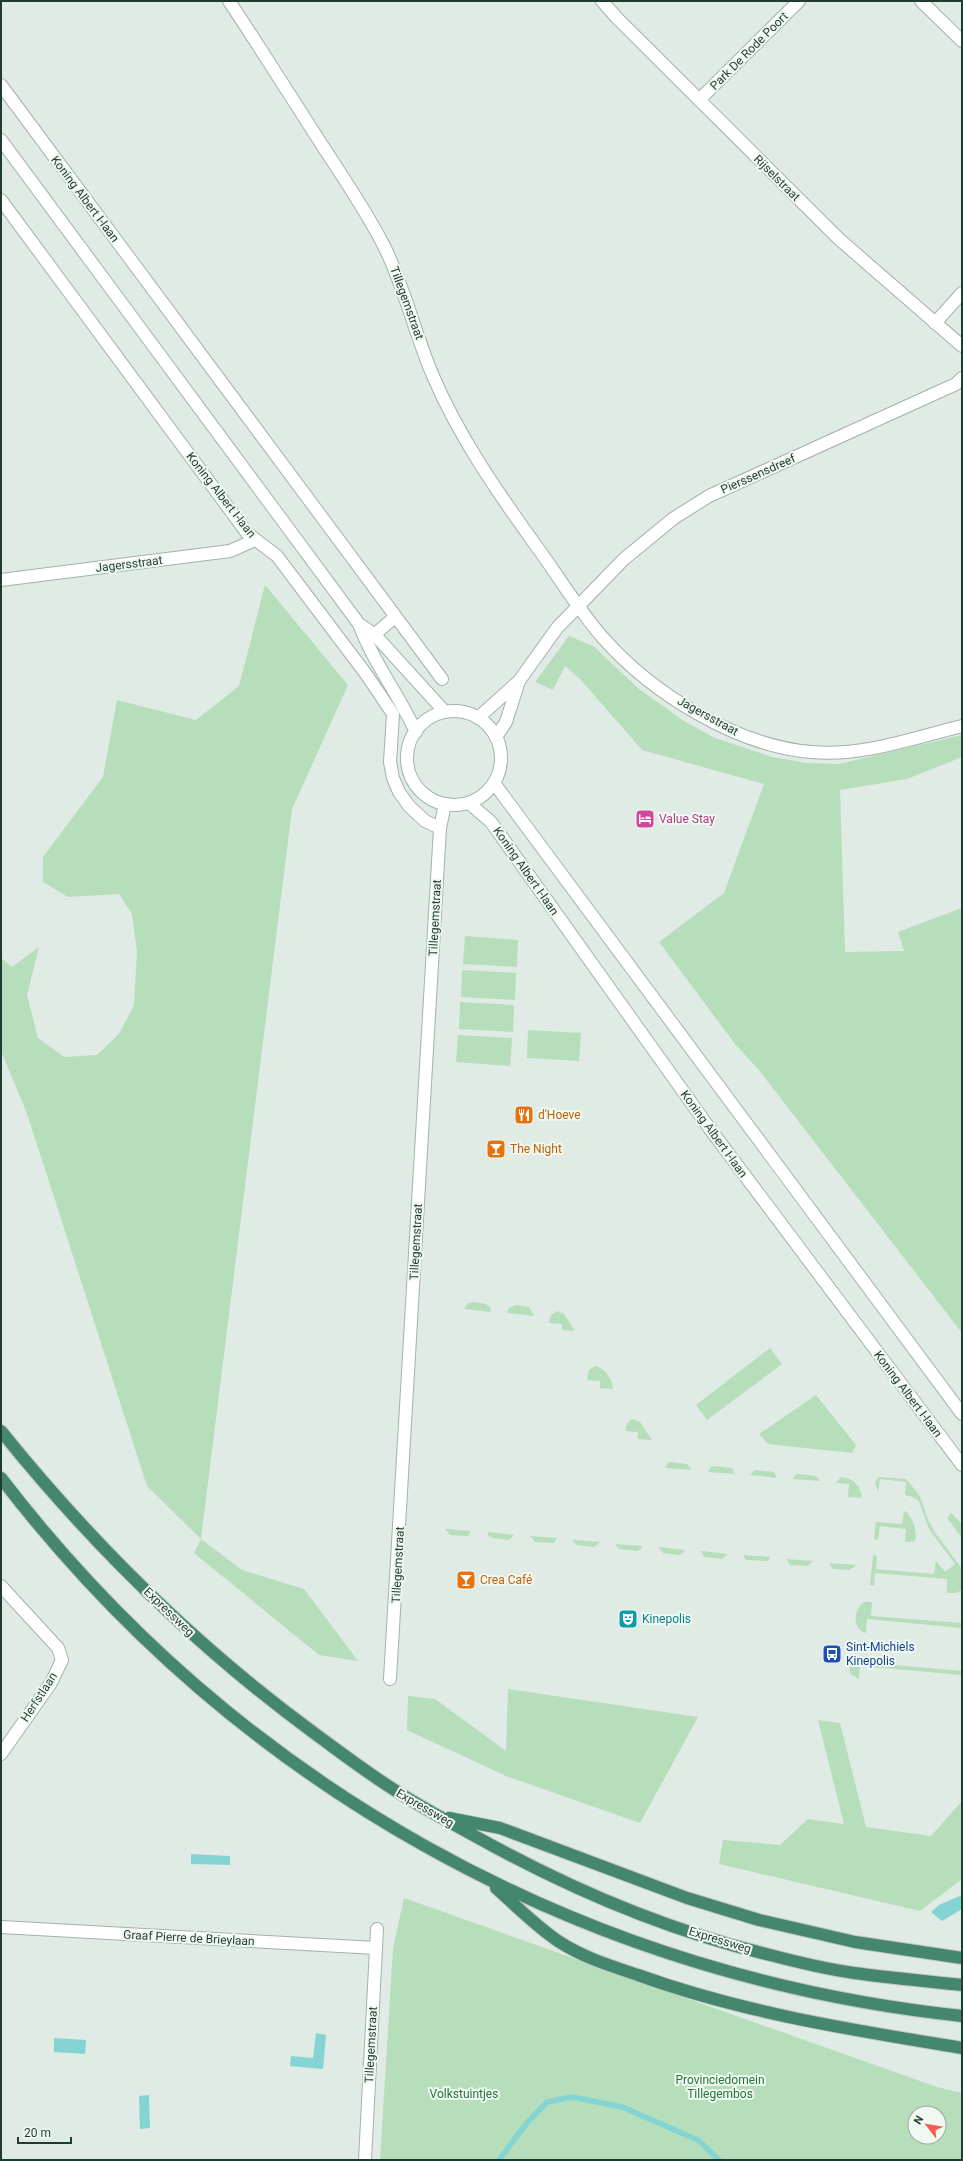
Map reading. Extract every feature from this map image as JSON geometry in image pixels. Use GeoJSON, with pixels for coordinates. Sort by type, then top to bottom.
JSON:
{"type":"FeatureCollection","features":[{"type":"Feature","properties":{"kind":"highway","name":"Expressweg"},"geometry":{"type":"LineString","coordinates":[[1,1431],[45,1486],[106,1551],[212,1653],[265,1697],[349,1760],[438,1816],[575,1889],[626,1910],[695,1934],[767,1954],[851,1973],[962,1985]]}},
{"type":"Feature","properties":{"kind":"highway"},"geometry":{"type":"LineString","coordinates":[[1,1478],[48,1537],[84,1578],[162,1655],[250,1732],[348,1802],[447,1859],[490,1882],[563,1913],[686,1959],[754,1978],[845,1998],[962,2016]]}},
{"type":"Feature","properties":{"kind":"highway"},"geometry":{"type":"LineString","coordinates":[[438,1816],[500,1828],[680,1896],[760,1920],[855,1942],[962,1958]]}},
{"type":"Feature","properties":{"kind":"highway"},"geometry":{"type":"LineString","coordinates":[[490,1882],[521,1911],[558,1941],[593,1959],[678,1990],[794,2019],[962,2048]]}},
{"type":"Feature","properties":{"kind":"street","name":"Tillegemstraat"},"geometry":{"type":"LineString","coordinates":[[229,1],[377,232],[400,281],[432,375],[462,434],[494,488],[579,608]]}},
{"type":"Feature","properties":{"kind":"street","name":"Rijselstraat"},"geometry":{"type":"LineString","coordinates":[[602,1],[617,18],[839,239],[962,346]]}},
{"type":"Feature","properties":{"kind":"street","name":"Park De Rode Poort"},"geometry":{"type":"LineString","coordinates":[[699,100],[799,1]]}},
{"type":"Feature","properties":{"kind":"street"},"geometry":{"type":"LineString","coordinates":[[922,1],[962,41]]}},
{"type":"Feature","properties":{"kind":"street","name":"Koning Albert I-laan"},"geometry":{"type":"LineString","coordinates":[[1,85],[442,679]]}},
{"type":"Feature","properties":{"kind":"street"},"geometry":{"type":"LineString","coordinates":[[1,140],[359,624],[370,638],[445,712]]}},
{"type":"Feature","properties":{"kind":"street","name":"Koning Albert I-laan"},"geometry":{"type":"LineString","coordinates":[[1,200],[243,527],[255,540],[277,556],[366,674],[393,714],[390,762],[393,778],[399,792],[409,806],[425,821],[440,828]]}},
{"type":"Feature","properties":{"kind":"street"},"geometry":{"type":"LineString","coordinates":[[935,323],[962,293]]}},
{"type":"Feature","properties":{"kind":"street","name":"Pierssensdreef"},"geometry":{"type":"LineString","coordinates":[[579,608],[624,559],[655,532],[690,507],[709,496],[956,384],[962,378]]}},
{"type":"Feature","properties":{"kind":"street","name":"Jagersstraat"},"geometry":{"type":"LineString","coordinates":[[1,580],[230,551],[255,540]]}},
{"type":"Feature","properties":{"kind":"street"},"geometry":{"type":"LineString","coordinates":[[478,718],[519,681],[557,628],[579,608]]}},
{"type":"Feature","properties":{"kind":"street","name":"Jagersstraat"},"geometry":{"type":"LineString","coordinates":[[579,608],[604,639],[658,687],[689,707],[740,734],[775,747],[816,753],[852,752],[962,726]]}},
{"type":"Feature","properties":{"kind":"street"},"geometry":{"type":"LineString","coordinates":[[370,638],[395,617]]}},
{"type":"Feature","properties":{"kind":"street"},"geometry":{"type":"LineString","coordinates":[[370,638],[416,732]]}},
{"type":"Feature","properties":{"kind":"street"},"geometry":{"type":"LineString","coordinates":[[496,737],[506,722],[519,681]]}},
{"type":"Feature","properties":{"kind":"street"},"geometry":{"type":"LineString","coordinates":[[445,712],[459,712],[478,718],[491,729],[496,737],[501,758],[499,771],[494,783],[478,799],[469,803],[458,805],[445,804],[433,800],[422,792],[414,782],[409,770],[408,756],[410,744],[416,732],[424,722],[445,712]]}},
{"type":"Feature","properties":{"kind":"street","name":"Koning Albert I-laan"},"geometry":{"type":"LineString","coordinates":[[494,783],[962,1414]]}},
{"type":"Feature","properties":{"kind":"street","name":"Koning Albert I-laan"},"geometry":{"type":"LineString","coordinates":[[469,803],[491,822],[710,1129],[962,1465]]}},
{"type":"Feature","properties":{"kind":"street","name":"Tillegemstraat"},"geometry":{"type":"LineString","coordinates":[[390,1679],[440,828],[445,804]]}},
{"type":"Feature","properties":{"kind":"street","name":"Herfstlaan"},"geometry":{"type":"LineString","coordinates":[[1,1586],[58,1648],[62,1660],[51,1682],[1,1754]]}},
{"type":"Feature","properties":{"kind":"street","name":"Graaf Pierre de Brieylaan"},"geometry":{"type":"LineString","coordinates":[[1,1927],[376,1948]]}},
{"type":"Feature","properties":{"kind":"street","name":"Tillegemstraat"},"geometry":{"type":"LineString","coordinates":[[365,2160],[377,1929]]}},
{"type":"Feature","properties":{"kind":"green space"},"geometry":{"type":"Polygon","coordinates":[[[265,585],[348,685],[292,809],[201,1539],[147,1486],[26,1111],[1,1051],[1,958],[12,967],[39,947],[27,995],[38,1038],[64,1057],[97,1055],[119,1034],[134,1005],[137,952],[132,914],[119,894],[68,897],[43,882],[43,857],[103,777],[117,700],[196,720],[239,686],[265,585]]]}},
{"type":"Feature","properties":{"kind":"green space"},"geometry":{"type":"Polygon","coordinates":[[[569,636],[593,646],[639,689],[684,721],[715,738],[772,757],[807,763],[839,764],[962,735],[962,757],[907,779],[840,790],[845,952],[904,951],[898,932],[962,908],[962,1333],[759,1070],[735,1044],[659,942],[724,893],[764,784],[642,750],[580,679],[565,666],[553,690],[535,682],[569,636]]]}},
{"type":"Feature","properties":{"kind":"green space"},"geometry":{"type":"Polygon","coordinates":[[[465,936],[518,940],[517,967],[463,964],[465,936]]]}},
{"type":"Feature","properties":{"kind":"green space"},"geometry":{"type":"Polygon","coordinates":[[[462,970],[516,973],[515,1000],[461,997],[462,970]]]}},
{"type":"Feature","properties":{"kind":"green space"},"geometry":{"type":"Polygon","coordinates":[[[460,1002],[514,1005],[513,1032],[459,1029],[460,1002]]]}},
{"type":"Feature","properties":{"kind":"green space"},"geometry":{"type":"Polygon","coordinates":[[[528,1030],[581,1033],[579,1061],[527,1058],[528,1030]]]}},
{"type":"Feature","properties":{"kind":"green space"},"geometry":{"type":"Polygon","coordinates":[[[458,1035],[512,1038],[510,1066],[456,1062],[458,1035]]]}},
{"type":"Feature","properties":{"kind":"green space"},"geometry":{"type":"Polygon","coordinates":[[[473,1302],[486,1304],[490,1307],[491,1312],[464,1309],[467,1304],[473,1302]]]}},
{"type":"Feature","properties":{"kind":"green space"},"geometry":{"type":"Polygon","coordinates":[[[516,1305],[529,1307],[534,1316],[507,1313],[509,1308],[516,1305]]]}},
{"type":"Feature","properties":{"kind":"green space"},"geometry":{"type":"Polygon","coordinates":[[[557,1311],[564,1314],[575,1331],[562,1330],[562,1324],[549,1323],[551,1315],[557,1311]]]}},
{"type":"Feature","properties":{"kind":"green space"},"geometry":{"type":"Polygon","coordinates":[[[770,1348],[782,1364],[707,1420],[696,1405],[770,1348]]]}},
{"type":"Feature","properties":{"kind":"green space"},"geometry":{"type":"Polygon","coordinates":[[[595,1366],[605,1371],[613,1385],[613,1389],[600,1388],[600,1381],[587,1380],[589,1370],[595,1366]]]}},
{"type":"Feature","properties":{"kind":"green space"},"geometry":{"type":"Polygon","coordinates":[[[816,1395],[856,1445],[852,1453],[768,1444],[759,1434],[816,1395]]]}},
{"type":"Feature","properties":{"kind":"green space"},"geometry":{"type":"Polygon","coordinates":[[[632,1419],[640,1422],[652,1440],[638,1439],[638,1432],[625,1431],[627,1423],[632,1419]]]}},
{"type":"Feature","properties":{"kind":"green space"},"geometry":{"type":"Polygon","coordinates":[[[668,1463],[687,1464],[692,1470],[665,1468],[668,1463]]]}},
{"type":"Feature","properties":{"kind":"green space"},"geometry":{"type":"Polygon","coordinates":[[[711,1467],[732,1468],[735,1474],[708,1472],[711,1467]]]}},
{"type":"Feature","properties":{"kind":"green space"},"geometry":{"type":"Polygon","coordinates":[[[755,1470],[774,1472],[777,1478],[750,1475],[755,1470]]]}},
{"type":"Feature","properties":{"kind":"green space"},"geometry":{"type":"Polygon","coordinates":[[[795,1475],[816,1476],[820,1481],[793,1479],[795,1475]]]}},
{"type":"Feature","properties":{"kind":"green space"},"geometry":{"type":"Polygon","coordinates":[[[841,1477],[856,1483],[862,1498],[848,1497],[849,1484],[836,1483],[841,1477]]]}},
{"type":"Feature","properties":{"kind":"green space"},"geometry":{"type":"Polygon","coordinates":[[[879,1477],[906,1479],[920,1496],[928,1520],[936,1534],[962,1569],[962,1590],[956,1593],[947,1593],[947,1579],[875,1573],[874,1586],[870,1585],[873,1555],[877,1556],[876,1569],[934,1574],[936,1561],[945,1572],[955,1564],[929,1529],[919,1501],[913,1497],[905,1495],[906,1482],[880,1479],[878,1492],[875,1482],[879,1477]]]}},
{"type":"Feature","properties":{"kind":"green space"},"geometry":{"type":"Polygon","coordinates":[[[904,1511],[910,1515],[914,1524],[916,1533],[915,1541],[905,1542],[906,1529],[880,1526],[878,1540],[874,1539],[876,1522],[902,1524],[904,1511]]]}},
{"type":"Feature","properties":{"kind":"green space"},"geometry":{"type":"Polygon","coordinates":[[[951,1513],[962,1524],[962,1538],[947,1518],[951,1513]]]}},
{"type":"Feature","properties":{"kind":"green space"},"geometry":{"type":"Polygon","coordinates":[[[445,1529],[471,1531],[468,1536],[450,1535],[445,1529]]]}},
{"type":"Feature","properties":{"kind":"green space"},"geometry":{"type":"Polygon","coordinates":[[[488,1532],[514,1535],[509,1540],[493,1538],[488,1536],[488,1532]]]}},
{"type":"Feature","properties":{"kind":"green space"},"geometry":{"type":"Polygon","coordinates":[[[530,1536],[557,1538],[554,1543],[535,1542],[530,1536]]]}},
{"type":"Feature","properties":{"kind":"green space"},"geometry":{"type":"Polygon","coordinates":[[[201,1539],[242,1570],[304,1589],[358,1661],[319,1655],[194,1553],[201,1539]]]}},
{"type":"Feature","properties":{"kind":"green space"},"geometry":{"type":"Polygon","coordinates":[[[572,1540],[600,1542],[594,1547],[576,1545],[572,1540]]]}},
{"type":"Feature","properties":{"kind":"green space"},"geometry":{"type":"Polygon","coordinates":[[[615,1544],[642,1546],[641,1549],[637,1551],[619,1549],[615,1544]]]}},
{"type":"Feature","properties":{"kind":"green space"},"geometry":{"type":"Polygon","coordinates":[[[658,1547],[685,1551],[680,1555],[663,1553],[658,1547]]]}},
{"type":"Feature","properties":{"kind":"green space"},"geometry":{"type":"Polygon","coordinates":[[[701,1551],[728,1554],[722,1559],[704,1557],[701,1551]]]}},
{"type":"Feature","properties":{"kind":"green space"},"geometry":{"type":"Polygon","coordinates":[[[743,1555],[770,1557],[768,1561],[746,1560],[743,1555]]]}},
{"type":"Feature","properties":{"kind":"green space"},"geometry":{"type":"Polygon","coordinates":[[[786,1559],[813,1561],[807,1566],[790,1565],[786,1559]]]}},
{"type":"Feature","properties":{"kind":"green space"},"geometry":{"type":"Polygon","coordinates":[[[829,1563],[856,1566],[849,1570],[833,1569],[829,1563]]]}},
{"type":"Feature","properties":{"kind":"green space"},"geometry":{"type":"Polygon","coordinates":[[[864,1602],[872,1602],[871,1616],[962,1623],[962,1628],[867,1619],[866,1633],[861,1631],[856,1623],[856,1614],[864,1602]]]}},
{"type":"Feature","properties":{"kind":"green space"},"geometry":{"type":"Polygon","coordinates":[[[849,1661],[962,1671],[962,1675],[860,1666],[859,1679],[850,1674],[849,1661]]]}},
{"type":"Feature","properties":{"kind":"green space"},"geometry":{"type":"Polygon","coordinates":[[[508,1689],[698,1717],[640,1823],[506,1776],[407,1730],[408,1696],[435,1699],[506,1751],[508,1689]]]}},
{"type":"Feature","properties":{"kind":"green space"},"geometry":{"type":"Polygon","coordinates":[[[818,1720],[840,1723],[866,1827],[931,1836],[962,1801],[962,1879],[920,1911],[719,1864],[723,1840],[780,1845],[808,1819],[844,1824],[818,1720]]]}},
{"type":"Feature","properties":{"kind":"green space","name":"Provinciedomein Tillegembos"},"geometry":{"type":"Polygon","coordinates":[[[404,1898],[937,2087],[962,2093],[962,2160],[380,2160],[393,1948],[404,1898]]]}},
{"type":"Feature","properties":{"kind":"water"},"geometry":{"type":"Polygon","coordinates":[[[191,1854],[230,1856],[230,1865],[191,1864],[191,1854]]]}},
{"type":"Feature","properties":{"kind":"water"},"geometry":{"type":"Polygon","coordinates":[[[962,1895],[962,1909],[942,1921],[931,1912],[939,1905],[962,1895]]]}},
{"type":"Feature","properties":{"kind":"water"},"geometry":{"type":"Polygon","coordinates":[[[316,2033],[326,2035],[323,2069],[290,2066],[291,2056],[313,2058],[316,2033]]]}},
{"type":"Feature","properties":{"kind":"water"},"geometry":{"type":"Polygon","coordinates":[[[54,2038],[86,2040],[85,2054],[54,2052],[54,2038]]]}},
{"type":"Feature","properties":{"kind":"water"},"geometry":{"type":"Polygon","coordinates":[[[149,2095],[150,2128],[140,2129],[139,2096],[149,2095]]]}},
{"type":"Feature","properties":{"kind":"waterway"},"geometry":{"type":"LineString","coordinates":[[499,2160],[526,2124],[547,2102],[572,2097],[622,2107],[698,2140],[719,2160]]}},
{"type":"Feature","properties":{"kind":"place","name":"Value Stay"},"geometry":{"type":"Point","coordinates":[645,819]}},
{"type":"Feature","properties":{"kind":"place","name":"d'Hoeve"},"geometry":{"type":"Point","coordinates":[524,1115]}},
{"type":"Feature","properties":{"kind":"place","name":"The Night"},"geometry":{"type":"Point","coordinates":[496,1149]}},
{"type":"Feature","properties":{"kind":"place","name":"Crea Café"},"geometry":{"type":"Point","coordinates":[466,1580]}},
{"type":"Feature","properties":{"kind":"place","name":"Kinepolis"},"geometry":{"type":"Point","coordinates":[628,1619]}},
{"type":"Feature","properties":{"kind":"place","name":"Sint-Michiels Kinepolis"},"geometry":{"type":"Point","coordinates":[832,1654]}},
{"type":"Feature","properties":{"kind":"park label","name":"Volkstuintjes"},"geometry":{"type":"Point","coordinates":[464,2094]}}]}
